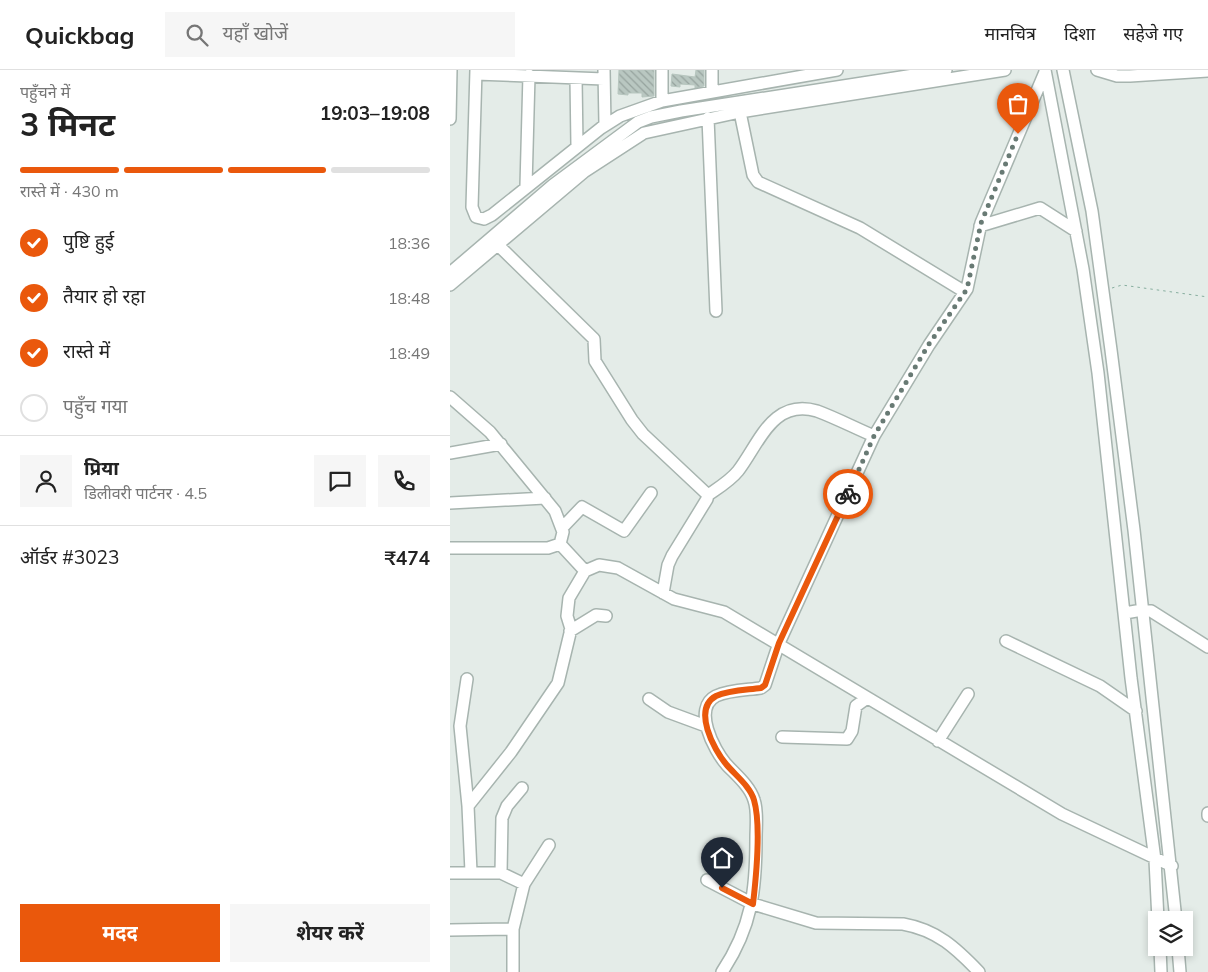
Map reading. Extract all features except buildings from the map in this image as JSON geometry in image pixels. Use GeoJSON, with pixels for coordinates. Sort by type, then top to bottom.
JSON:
{"type":"FeatureCollection","features":[{"type":"Feature","properties":{"kind":"street"},"geometry":{"type":"LineString","coordinates":[[450,119],[451,70]]}},
{"type":"Feature","properties":{"kind":"street"},"geometry":{"type":"LineString","coordinates":[[662,70],[662,101]]}},
{"type":"Feature","properties":{"kind":"street"},"geometry":{"type":"LineString","coordinates":[[712,70],[712,91]]}},
{"type":"Feature","properties":{"kind":"street"},"geometry":{"type":"LineString","coordinates":[[605,125],[604,74],[576,78],[476,72],[473,214],[479,218],[488,218],[577,146],[620,116],[662,101],[781,74],[837,70]]}},
{"type":"Feature","properties":{"kind":"street"},"geometry":{"type":"LineString","coordinates":[[450,273],[553,185],[638,122],[651,117],[681,111],[946,70]]}},
{"type":"Feature","properties":{"kind":"street"},"geometry":{"type":"LineString","coordinates":[[450,286],[584,172],[629,140],[658,128],[895,79],[1005,70]]}},
{"type":"Feature","properties":{"kind":"street"},"geometry":{"type":"LineString","coordinates":[[1063,70],[1092,211],[1125,459],[1172,866],[1175,911]]}},
{"type":"Feature","properties":{"kind":"street"},"geometry":{"type":"LineString","coordinates":[[1097,70],[1117,76],[1130,73],[1208,71]]}},
{"type":"Feature","properties":{"kind":"street"},"geometry":{"type":"LineString","coordinates":[[722,972],[743,932],[753,904],[756,860],[754,799],[749,790],[719,755],[706,726],[707,707],[712,699],[726,693],[761,688],[765,685],[779,643],[874,436],[929,344],[965,292],[970,281],[980,226],[1045,71]]}},
{"type":"Feature","properties":{"kind":"street"},"geometry":{"type":"LineString","coordinates":[[1045,71],[1084,277],[1155,860],[1158,911]]}},
{"type":"Feature","properties":{"kind":"street"},"geometry":{"type":"LineString","coordinates":[[526,186],[529,75]]}},
{"type":"Feature","properties":{"kind":"street"},"geometry":{"type":"LineString","coordinates":[[576,78],[577,146]]}},
{"type":"Feature","properties":{"kind":"street"},"geometry":{"type":"LineString","coordinates":[[740,112],[753,175],[758,182],[860,228],[965,292]]}},
{"type":"Feature","properties":{"kind":"street"},"geometry":{"type":"LineString","coordinates":[[708,118],[716,311]]}},
{"type":"Feature","properties":{"kind":"street"},"geometry":{"type":"LineString","coordinates":[[980,226],[1040,208],[1076,231]]}},
{"type":"Feature","properties":{"kind":"street"},"geometry":{"type":"LineString","coordinates":[[498,245],[594,339],[596,361],[632,420],[643,434],[708,494]]}},
{"type":"Feature","properties":{"kind":"street"},"geometry":{"type":"LineString","coordinates":[[1084,277],[1100,275]]}},
{"type":"Feature","properties":{"kind":"street"},"geometry":{"type":"LineString","coordinates":[[450,398],[501,444],[555,511],[562,528],[563,536],[560,544]]}},
{"type":"Feature","properties":{"kind":"street"},"geometry":{"type":"LineString","coordinates":[[708,494],[732,478],[769,424],[782,414],[790,411],[816,411],[874,436]]}},
{"type":"Feature","properties":{"kind":"street"},"geometry":{"type":"LineString","coordinates":[[450,453],[501,444]]}},
{"type":"Feature","properties":{"kind":"street"},"geometry":{"type":"LineString","coordinates":[[1108,463],[1125,459]]}},
{"type":"Feature","properties":{"kind":"street"},"geometry":{"type":"LineString","coordinates":[[562,528],[582,507],[624,531],[651,493]]}},
{"type":"Feature","properties":{"kind":"street"},"geometry":{"type":"LineString","coordinates":[[663,593],[668,565],[672,556],[708,499],[708,494]]}},
{"type":"Feature","properties":{"kind":"street"},"geometry":{"type":"LineString","coordinates":[[450,503],[545,498]]}},
{"type":"Feature","properties":{"kind":"street"},"geometry":{"type":"LineString","coordinates":[[450,548],[548,548],[560,544]]}},
{"type":"Feature","properties":{"kind":"street"},"geometry":{"type":"LineString","coordinates":[[560,544],[585,571]]}},
{"type":"Feature","properties":{"kind":"street"},"geometry":{"type":"LineString","coordinates":[[468,806],[511,752],[558,683],[570,631],[566,616],[569,598],[585,571],[599,565],[618,568],[674,599],[724,612],[779,643],[938,741],[1062,814],[1155,860],[1172,866]]}},
{"type":"Feature","properties":{"kind":"street"},"geometry":{"type":"LineString","coordinates":[[1124,614],[1142,610],[1160,615],[1208,647]]}},
{"type":"Feature","properties":{"kind":"street"},"geometry":{"type":"LineString","coordinates":[[570,631],[596,615],[606,616]]}},
{"type":"Feature","properties":{"kind":"street"},"geometry":{"type":"LineString","coordinates":[[1006,641],[1100,686],[1136,711]]}},
{"type":"Feature","properties":{"kind":"street"},"geometry":{"type":"LineString","coordinates":[[467,679],[460,726],[468,806],[471,872]]}},
{"type":"Feature","properties":{"kind":"street"},"geometry":{"type":"LineString","coordinates":[[938,741],[968,694]]}},
{"type":"Feature","properties":{"kind":"street"},"geometry":{"type":"LineString","coordinates":[[782,737],[847,739],[852,731],[856,706],[867,698]]}},
{"type":"Feature","properties":{"kind":"street"},"geometry":{"type":"LineString","coordinates":[[649,699],[668,712],[706,726]]}},
{"type":"Feature","properties":{"kind":"street"},"geometry":{"type":"LineString","coordinates":[[1138,729],[1156,732]]}},
{"type":"Feature","properties":{"kind":"street"},"geometry":{"type":"LineString","coordinates":[[501,873],[502,818],[507,806],[522,788]]}},
{"type":"Feature","properties":{"kind":"street"},"geometry":{"type":"LineString","coordinates":[[513,972],[513,929],[524,884],[549,845]]}},
{"type":"Feature","properties":{"kind":"street"},"geometry":{"type":"LineString","coordinates":[[450,873],[501,873],[524,884]]}},
{"type":"Feature","properties":{"kind":"street"},"geometry":{"type":"LineString","coordinates":[[707,880],[753,904],[816,923],[903,924],[917,926],[936,934],[951,944],[980,972]]}},
{"type":"Feature","properties":{"kind":"street"},"geometry":{"type":"LineString","coordinates":[[450,930],[513,929]]}},
{"type":"Feature","properties":{"kind":"street"},"geometry":{"type":"LineString","coordinates":[[1160,956],[1161,972]]}},
{"type":"Feature","properties":{"kind":"street"},"geometry":{"type":"LineString","coordinates":[[1179,956],[1180,972]]}},
{"type":"Feature","properties":{"kind":"path"},"geometry":{"type":"LineString","coordinates":[[1103,294],[1122,285],[1208,297]]}},
{"type":"Feature","properties":{"kind":"way so far"},"geometry":{"type":"LineString","coordinates":[[848,494],[874,436],[929,344],[967,289],[981,223],[1018,134]]}},
{"type":"Feature","properties":{"kind":"route"},"geometry":{"type":"LineString","coordinates":[[722,888],[753,904],[756,872],[756,813],[754,799],[749,790],[719,755],[715,747],[706,726],[707,707],[712,699],[717,696],[761,688],[765,685],[779,643],[848,494]]}}]}
